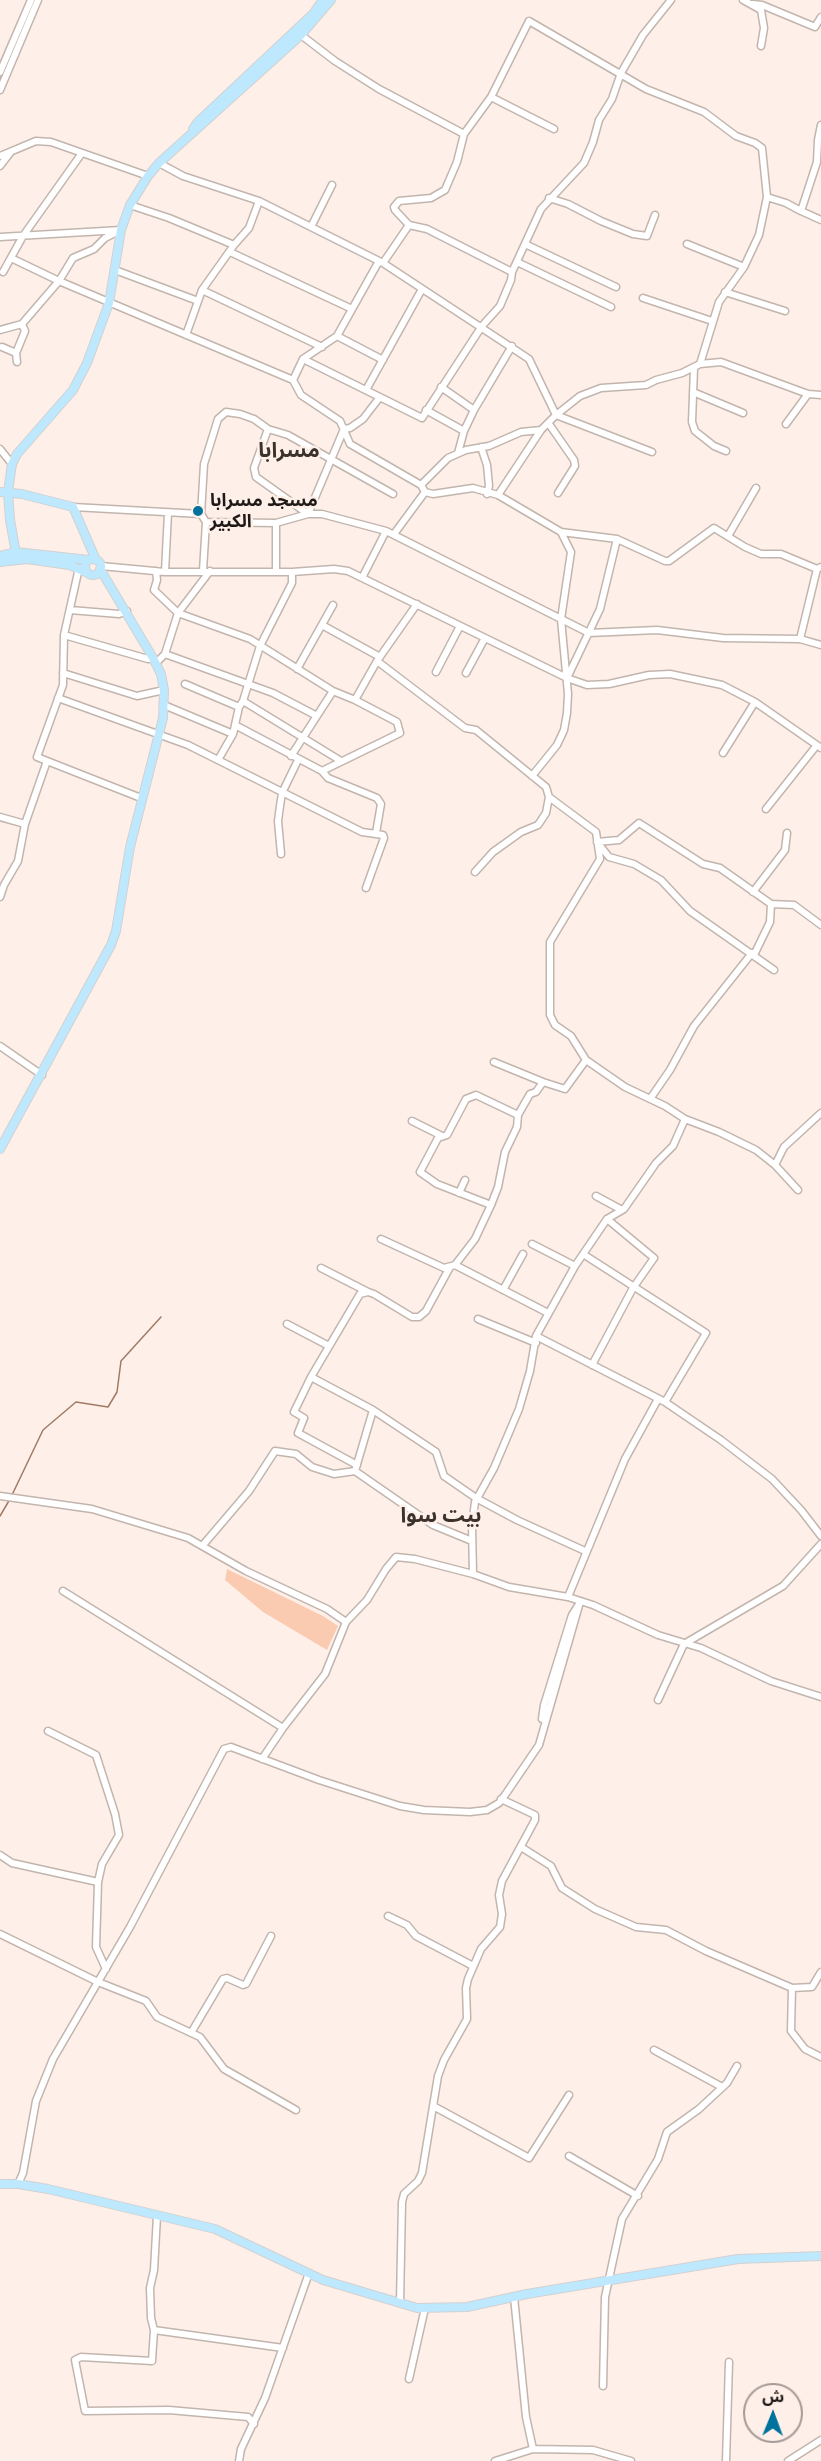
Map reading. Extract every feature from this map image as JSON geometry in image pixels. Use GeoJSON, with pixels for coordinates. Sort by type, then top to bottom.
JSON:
{"type":"FeatureCollection","features":[{"type":"Feature","properties":{"kind":"main road"},"geometry":{"type":"LineString","coordinates":[[190,133],[198,122],[313,14],[323,0]]}},
{"type":"Feature","properties":{"kind":"main road"},"geometry":{"type":"LineString","coordinates":[[17,555],[4,492],[12,465],[17,454],[73,390],[94,347],[109,303],[121,230],[130,205],[147,176],[159,163],[301,34],[331,0]]}},
{"type":"Feature","properties":{"kind":"main road"},"geometry":{"type":"LineString","coordinates":[[0,1149],[42,1075],[113,938],[130,847],[141,798],[160,735],[164,705],[164,690],[155,660],[97,564],[73,507],[4,492]]}},
{"type":"Feature","properties":{"kind":"main road"},"geometry":{"type":"LineString","coordinates":[[0,556],[17,555],[97,564]]}},
{"type":"Feature","properties":{"kind":"main road"},"geometry":{"type":"LineString","coordinates":[[0,562],[17,555],[79,568],[95,574],[97,564]]}},
{"type":"Feature","properties":{"kind":"main road"},"geometry":{"type":"LineString","coordinates":[[88,573],[85,566],[97,564]]}},
{"type":"Feature","properties":{"kind":"main road"},"geometry":{"type":"LineString","coordinates":[[0,2184],[18,2184],[215,2229],[323,2280],[425,2308],[467,2307],[738,2259],[821,2256]]}},
{"type":"Feature","properties":{"kind":"street"},"geometry":{"type":"LineString","coordinates":[[0,90],[30,13],[31,0]]}},
{"type":"Feature","properties":{"kind":"street"},"geometry":{"type":"LineString","coordinates":[[0,72],[38,0]]}},
{"type":"Feature","properties":{"kind":"street"},"geometry":{"type":"LineString","coordinates":[[303,359],[422,418],[482,326],[500,306],[541,208],[584,163],[599,120],[612,99],[621,73],[643,35],[671,0]]}},
{"type":"Feature","properties":{"kind":"street"},"geometry":{"type":"LineString","coordinates":[[743,0],[761,10],[764,28],[761,46]]}},
{"type":"Feature","properties":{"kind":"street"},"geometry":{"type":"LineString","coordinates":[[753,4],[762,5],[815,27],[821,17]]}},
{"type":"Feature","properties":{"kind":"street"},"geometry":{"type":"LineString","coordinates":[[512,273],[427,229],[409,225],[394,207],[399,201],[431,198],[445,190],[457,162],[464,134],[491,97],[529,21],[646,89],[704,112],[736,136],[762,148],[768,197],[759,235],[744,267],[725,292],[712,321],[697,366],[693,392],[692,422],[695,431],[714,446],[726,451]]}},
{"type":"Feature","properties":{"kind":"street"},"geometry":{"type":"LineString","coordinates":[[301,34],[335,61],[379,89],[464,134]]}},
{"type":"Feature","properties":{"kind":"street"},"geometry":{"type":"LineString","coordinates":[[491,97],[554,129]]}},
{"type":"Feature","properties":{"kind":"street"},"geometry":{"type":"LineString","coordinates":[[801,211],[817,162],[821,125]]}},
{"type":"Feature","properties":{"kind":"street"},"geometry":{"type":"LineString","coordinates":[[0,156],[36,141],[51,142],[147,176]]}},
{"type":"Feature","properties":{"kind":"street"},"geometry":{"type":"LineString","coordinates":[[0,166],[10,153]]}},
{"type":"Feature","properties":{"kind":"street"},"geometry":{"type":"LineString","coordinates":[[3,272],[22,236],[82,153]]}},
{"type":"Feature","properties":{"kind":"street"},"geometry":{"type":"LineString","coordinates":[[159,163],[183,176],[259,201],[381,262],[528,358],[556,415],[652,452]]}},
{"type":"Feature","properties":{"kind":"street"},"geometry":{"type":"LineString","coordinates":[[311,227],[332,186]]}},
{"type":"Feature","properties":{"kind":"street"},"geometry":{"type":"LineString","coordinates":[[768,197],[821,220]]}},
{"type":"Feature","properties":{"kind":"street"},"geometry":{"type":"LineString","coordinates":[[549,198],[568,204],[600,221],[633,234],[647,236],[655,215]]}},
{"type":"Feature","properties":{"kind":"street"},"geometry":{"type":"LineString","coordinates":[[186,334],[202,290],[249,228],[259,201]]}},
{"type":"Feature","properties":{"kind":"street"},"geometry":{"type":"LineString","coordinates":[[130,205],[169,218],[234,245]]}},
{"type":"Feature","properties":{"kind":"street"},"geometry":{"type":"LineString","coordinates":[[293,380],[303,359],[337,336],[381,262],[409,225]]}},
{"type":"Feature","properties":{"kind":"street"},"geometry":{"type":"LineString","coordinates":[[0,237],[121,230]]}},
{"type":"Feature","properties":{"kind":"street"},"geometry":{"type":"LineString","coordinates":[[0,330],[22,324],[59,281],[72,258],[94,249],[105,238],[121,230]]}},
{"type":"Feature","properties":{"kind":"street"},"geometry":{"type":"LineString","coordinates":[[525,244],[616,287]]}},
{"type":"Feature","properties":{"kind":"street"},"geometry":{"type":"LineString","coordinates":[[687,244],[744,267]]}},
{"type":"Feature","properties":{"kind":"street"},"geometry":{"type":"LineString","coordinates":[[230,252],[352,309]]}},
{"type":"Feature","properties":{"kind":"street"},"geometry":{"type":"LineString","coordinates":[[11,258],[109,303],[293,380],[301,395],[340,420],[350,444],[421,485],[425,492],[433,494],[473,488],[487,494],[498,495],[561,532],[617,539],[669,561],[714,528],[761,554],[781,554],[819,568],[800,639]]}},
{"type":"Feature","properties":{"kind":"street"},"geometry":{"type":"LineString","coordinates":[[517,262],[611,308]]}},
{"type":"Feature","properties":{"kind":"street"},"geometry":{"type":"LineString","coordinates":[[115,270],[198,301]]}},
{"type":"Feature","properties":{"kind":"street"},"geometry":{"type":"LineString","coordinates":[[366,390],[422,289]]}},
{"type":"Feature","properties":{"kind":"street"},"geometry":{"type":"LineString","coordinates":[[202,290],[322,346]]}},
{"type":"Feature","properties":{"kind":"street"},"geometry":{"type":"LineString","coordinates":[[725,292],[785,311]]}},
{"type":"Feature","properties":{"kind":"street"},"geometry":{"type":"LineString","coordinates":[[643,298],[712,321]]}},
{"type":"Feature","properties":{"kind":"street"},"geometry":{"type":"LineString","coordinates":[[17,362],[16,353],[25,332],[22,324]]}},
{"type":"Feature","properties":{"kind":"street"},"geometry":{"type":"LineString","coordinates":[[337,336],[382,360]]}},
{"type":"Feature","properties":{"kind":"street"},"geometry":{"type":"LineString","coordinates":[[458,453],[464,431],[474,410],[512,346]]}},
{"type":"Feature","properties":{"kind":"street"},"geometry":{"type":"LineString","coordinates":[[2,347],[16,353]]}},
{"type":"Feature","properties":{"kind":"street"},"geometry":{"type":"LineString","coordinates":[[498,495],[541,430],[580,396],[601,388],[646,385],[697,366],[721,362],[808,394],[821,395]]}},
{"type":"Feature","properties":{"kind":"street"},"geometry":{"type":"LineString","coordinates":[[441,387],[474,410]]}},
{"type":"Feature","properties":{"kind":"street"},"geometry":{"type":"LineString","coordinates":[[693,392],[743,413]]}},
{"type":"Feature","properties":{"kind":"street"},"geometry":{"type":"LineString","coordinates":[[786,424],[808,394]]}},
{"type":"Feature","properties":{"kind":"street"},"geometry":{"type":"LineString","coordinates":[[344,429],[350,428],[363,419],[380,397]]}},
{"type":"Feature","properties":{"kind":"street"},"geometry":{"type":"LineString","coordinates":[[426,410],[464,431]]}},
{"type":"Feature","properties":{"kind":"street"},"geometry":{"type":"LineString","coordinates":[[64,635],[148,659],[155,660],[165,654],[178,613],[206,571],[206,522],[201,514],[204,464],[218,419],[226,412],[254,419],[268,429],[288,435],[393,494]]}},
{"type":"Feature","properties":{"kind":"street"},"geometry":{"type":"LineString","coordinates":[[549,424],[574,460],[574,466],[558,493]]}},
{"type":"Feature","properties":{"kind":"street"},"geometry":{"type":"LineString","coordinates":[[268,429],[254,468],[256,477],[308,514]]}},
{"type":"Feature","properties":{"kind":"street"},"geometry":{"type":"LineString","coordinates":[[308,514],[344,429]]}},
{"type":"Feature","properties":{"kind":"street"},"geometry":{"type":"LineString","coordinates":[[421,485],[447,458],[521,432],[541,430]]}},
{"type":"Feature","properties":{"kind":"street"},"geometry":{"type":"LineString","coordinates":[[481,447],[487,465],[487,494]]}},
{"type":"Feature","properties":{"kind":"street"},"geometry":{"type":"LineString","coordinates":[[0,449],[12,465]]}},
{"type":"Feature","properties":{"kind":"street"},"geometry":{"type":"LineString","coordinates":[[728,536],[756,488]]}},
{"type":"Feature","properties":{"kind":"street"},"geometry":{"type":"LineString","coordinates":[[394,534],[425,492]]}},
{"type":"Feature","properties":{"kind":"street"},"geometry":{"type":"LineString","coordinates":[[73,507],[201,514]]}},
{"type":"Feature","properties":{"kind":"street"},"geometry":{"type":"LineString","coordinates":[[165,572],[168,513]]}},
{"type":"Feature","properties":{"kind":"street"},"geometry":{"type":"LineString","coordinates":[[206,522],[276,524],[308,514],[322,514],[386,531],[589,633],[657,630],[723,639],[800,639],[821,645]]}},
{"type":"Feature","properties":{"kind":"street"},"geometry":{"type":"LineString","coordinates":[[276,524],[276,571]]}},
{"type":"Feature","properties":{"kind":"street"},"geometry":{"type":"LineString","coordinates":[[363,576],[386,531]]}},
{"type":"Feature","properties":{"kind":"street"},"geometry":{"type":"LineString","coordinates":[[532,776],[557,745],[564,730],[567,678],[561,619],[571,552],[561,532]]}},
{"type":"Feature","properties":{"kind":"street"},"geometry":{"type":"LineString","coordinates":[[567,678],[600,609],[617,539]]}},
{"type":"Feature","properties":{"kind":"street"},"geometry":{"type":"LineString","coordinates":[[97,564],[165,572],[292,572],[334,569],[363,576],[460,626],[567,678],[587,685],[609,684],[649,675],[670,674],[722,685],[755,702],[819,747],[766,809]]}},
{"type":"Feature","properties":{"kind":"street"},"geometry":{"type":"LineString","coordinates":[[79,568],[64,635],[63,685],[37,757],[141,798]]}},
{"type":"Feature","properties":{"kind":"street"},"geometry":{"type":"LineString","coordinates":[[156,571],[157,580],[154,590],[178,613],[250,639],[333,691],[356,700],[397,722],[400,733],[322,771]]}},
{"type":"Feature","properties":{"kind":"street"},"geometry":{"type":"LineString","coordinates":[[219,760],[233,734],[239,707],[243,701],[260,646],[292,584],[292,572]]}},
{"type":"Feature","properties":{"kind":"street"},"geometry":{"type":"LineString","coordinates":[[356,700],[379,659],[417,604]]}},
{"type":"Feature","properties":{"kind":"street"},"geometry":{"type":"LineString","coordinates":[[297,669],[333,605]]}},
{"type":"Feature","properties":{"kind":"street"},"geometry":{"type":"LineString","coordinates":[[70,610],[119,615],[127,611]]}},
{"type":"Feature","properties":{"kind":"street"},"geometry":{"type":"LineString","coordinates":[[322,625],[379,659],[465,728],[476,730],[546,787],[549,796],[546,813],[538,825],[521,832],[493,852],[475,872]]}},
{"type":"Feature","properties":{"kind":"street"},"geometry":{"type":"LineString","coordinates":[[436,672],[460,626]]}},
{"type":"Feature","properties":{"kind":"street"},"geometry":{"type":"LineString","coordinates":[[466,673],[485,638]]}},
{"type":"Feature","properties":{"kind":"street"},"geometry":{"type":"LineString","coordinates":[[165,654],[249,683],[317,716]]}},
{"type":"Feature","properties":{"kind":"street"},"geometry":{"type":"LineString","coordinates":[[63,673],[137,696],[164,690]]}},
{"type":"Feature","properties":{"kind":"street"},"geometry":{"type":"LineString","coordinates":[[185,684],[239,707]]}},
{"type":"Feature","properties":{"kind":"street"},"geometry":{"type":"LineString","coordinates":[[291,756],[333,691]]}},
{"type":"Feature","properties":{"kind":"street"},"geometry":{"type":"LineString","coordinates":[[58,698],[160,735],[219,760],[362,832],[370,835],[376,833],[383,835],[384,838],[366,888]]}},
{"type":"Feature","properties":{"kind":"street"},"geometry":{"type":"LineString","coordinates":[[243,701],[341,761]]}},
{"type":"Feature","properties":{"kind":"street"},"geometry":{"type":"LineString","coordinates":[[723,753],[755,702]]}},
{"type":"Feature","properties":{"kind":"street"},"geometry":{"type":"LineString","coordinates":[[164,705],[233,734]]}},
{"type":"Feature","properties":{"kind":"street"},"geometry":{"type":"LineString","coordinates":[[235,725],[322,771],[328,778],[377,798],[381,804],[376,833]]}},
{"type":"Feature","properties":{"kind":"street"},"geometry":{"type":"LineString","coordinates":[[281,854],[278,821],[282,793],[298,760]]}},
{"type":"Feature","properties":{"kind":"street"},"geometry":{"type":"LineString","coordinates":[[0,897],[18,861],[25,824],[47,761]]}},
{"type":"Feature","properties":{"kind":"street"},"geometry":{"type":"LineString","coordinates":[[549,796],[596,832],[600,859],[550,942],[550,1015],[555,1025],[571,1036],[586,1059],[625,1087],[685,1119],[756,1150],[776,1165],[798,1190]]}},
{"type":"Feature","properties":{"kind":"street"},"geometry":{"type":"LineString","coordinates":[[0,817],[25,824]]}},
{"type":"Feature","properties":{"kind":"street"},"geometry":{"type":"LineString","coordinates":[[597,842],[619,840],[639,823],[703,864],[720,868],[771,904],[794,905],[821,924]]}},
{"type":"Feature","properties":{"kind":"street"},"geometry":{"type":"LineString","coordinates":[[753,892],[784,850],[787,832]]}},
{"type":"Feature","properties":{"kind":"street"},"geometry":{"type":"LineString","coordinates":[[597,842],[609,857],[634,864],[660,880],[690,911],[774,970]]}},
{"type":"Feature","properties":{"kind":"street"},"geometry":{"type":"LineString","coordinates":[[650,1099],[670,1070],[694,1026],[753,954],[770,922],[771,904]]}},
{"type":"Feature","properties":{"kind":"street"},"geometry":{"type":"LineString","coordinates":[[0,1046],[42,1075]]}},
{"type":"Feature","properties":{"kind":"street"},"geometry":{"type":"LineString","coordinates":[[494,1062],[565,1089],[586,1059]]}},
{"type":"Feature","properties":{"kind":"street"},"geometry":{"type":"LineString","coordinates":[[321,1268],[412,1317],[419,1317],[426,1311],[452,1266],[474,1239],[498,1187],[505,1152],[517,1127],[518,1115],[530,1094],[536,1092],[543,1082]]}},
{"type":"Feature","properties":{"kind":"street"},"geometry":{"type":"LineString","coordinates":[[491,1204],[437,1184],[420,1172],[438,1138],[447,1135],[466,1099],[476,1095],[518,1115]]}},
{"type":"Feature","properties":{"kind":"street"},"geometry":{"type":"LineString","coordinates":[[776,1165],[784,1147],[821,1113]]}},
{"type":"Feature","properties":{"kind":"street"},"geometry":{"type":"LineString","coordinates":[[473,1574],[472,1525],[476,1498],[494,1468],[519,1409],[536,1340],[548,1313],[575,1266],[607,1219],[622,1210],[656,1163],[673,1146],[685,1119]]}},
{"type":"Feature","properties":{"kind":"street"},"geometry":{"type":"LineString","coordinates":[[412,1121],[442,1136]]}},
{"type":"Feature","properties":{"kind":"street"},"geometry":{"type":"LineString","coordinates":[[459,1193],[465,1180]]}},
{"type":"Feature","properties":{"kind":"street"},"geometry":{"type":"LineString","coordinates":[[596,1196],[622,1210]]}},
{"type":"Feature","properties":{"kind":"street"},"geometry":{"type":"LineString","coordinates":[[592,1365],[633,1288],[654,1258],[607,1219]]}},
{"type":"Feature","properties":{"kind":"street"},"geometry":{"type":"LineString","coordinates":[[381,1239],[444,1268],[452,1266],[548,1313]]}},
{"type":"Feature","properties":{"kind":"street"},"geometry":{"type":"LineString","coordinates":[[532,1244],[575,1266]]}},
{"type":"Feature","properties":{"kind":"street"},"geometry":{"type":"LineString","coordinates":[[503,1290],[523,1254]]}},
{"type":"Feature","properties":{"kind":"street"},"geometry":{"type":"LineString","coordinates":[[583,1254],[706,1333],[664,1402]]}},
{"type":"Feature","properties":{"kind":"street"},"geometry":{"type":"LineString","coordinates":[[368,1292],[357,1298],[311,1377],[294,1412],[304,1418],[298,1433],[356,1468],[434,1525],[472,1541]]}},
{"type":"Feature","properties":{"kind":"street"},"geometry":{"type":"LineString","coordinates":[[478,1319],[536,1340],[592,1365],[664,1402],[759,1468],[795,1503],[821,1536]]}},
{"type":"Feature","properties":{"kind":"street"},"geometry":{"type":"LineString","coordinates":[[287,1324],[329,1346]]}},
{"type":"Feature","properties":{"kind":"street"},"geometry":{"type":"LineString","coordinates":[[311,1377],[373,1410],[436,1452],[444,1476],[476,1498],[517,1520],[585,1551]]}},
{"type":"Feature","properties":{"kind":"street"},"geometry":{"type":"LineString","coordinates":[[567,1597],[625,1459],[658,1399]]}},
{"type":"Feature","properties":{"kind":"street"},"geometry":{"type":"LineString","coordinates":[[356,1468],[373,1410]]}},
{"type":"Feature","properties":{"kind":"street"},"geometry":{"type":"LineString","coordinates":[[203,1545],[249,1491],[275,1451],[297,1454],[312,1467],[334,1474],[356,1468]]}},
{"type":"Feature","properties":{"kind":"street"},"geometry":{"type":"LineString","coordinates":[[0,1496],[103,1512],[166,1530],[203,1545],[255,1575],[327,1609],[346,1622]]}},
{"type":"Feature","properties":{"kind":"street"},"geometry":{"type":"LineString","coordinates":[[658,1701],[684,1644],[783,1586],[821,1544]]}},
{"type":"Feature","properties":{"kind":"street"},"geometry":{"type":"LineString","coordinates":[[262,1759],[325,1674],[346,1622],[367,1600],[396,1557],[415,1559],[473,1574],[509,1587],[567,1597],[600,1607],[658,1635],[711,1652],[791,1689],[821,1697]]}},
{"type":"Feature","properties":{"kind":"street"},"geometry":{"type":"LineString","coordinates":[[63,1591],[283,1728]]}},
{"type":"Feature","properties":{"kind":"street"},"geometry":{"type":"LineString","coordinates":[[18,2184],[23,2173],[36,2101],[43,2080],[63,2041],[106,1969],[224,1749],[231,1747],[319,1780],[411,1809],[480,1811],[492,1807],[501,1799],[535,1752],[542,1735],[544,1705],[572,1615],[580,1602]]}},
{"type":"Feature","properties":{"kind":"street"},"geometry":{"type":"LineString","coordinates":[[48,1731],[96,1755],[119,1835],[102,1864],[98,1882],[96,1947],[106,1969]]}},
{"type":"Feature","properties":{"kind":"street"},"geometry":{"type":"LineString","coordinates":[[400,2303],[404,2194],[418,2181],[422,2173],[435,2107],[438,2076],[444,2060],[465,2025],[466,1988],[473,1966],[481,1949],[500,1927],[502,1914],[499,1895],[502,1881],[535,1820],[535,1815],[501,1799]]}},
{"type":"Feature","properties":{"kind":"street"},"geometry":{"type":"LineString","coordinates":[[521,1847],[551,1866],[562,1888],[595,1909],[636,1927],[666,1930],[706,1951],[792,1988],[812,1987],[821,1972]]}},
{"type":"Feature","properties":{"kind":"street"},"geometry":{"type":"LineString","coordinates":[[0,1855],[12,1863],[98,1882]]}},
{"type":"Feature","properties":{"kind":"street"},"geometry":{"type":"LineString","coordinates":[[388,1916],[407,1925],[416,1936],[473,1966]]}},
{"type":"Feature","properties":{"kind":"street"},"geometry":{"type":"LineString","coordinates":[[0,1934],[98,1982],[146,2001],[157,2017],[200,2037],[224,2068],[296,2110]]}},
{"type":"Feature","properties":{"kind":"street"},"geometry":{"type":"LineString","coordinates":[[191,2033],[223,1979],[228,1978],[243,1985],[246,1984],[271,1936]]}},
{"type":"Feature","properties":{"kind":"street"},"geometry":{"type":"LineString","coordinates":[[792,1988],[791,2031],[805,2049],[821,2057]]}},
{"type":"Feature","properties":{"kind":"street"},"geometry":{"type":"LineString","coordinates":[[654,2050],[722,2087]]}},
{"type":"Feature","properties":{"kind":"street"},"geometry":{"type":"LineString","coordinates":[[603,2386],[605,2297],[622,2219],[638,2196],[658,2159],[667,2132],[699,2109],[722,2087],[737,2066]]}},
{"type":"Feature","properties":{"kind":"street"},"geometry":{"type":"LineString","coordinates":[[435,2107],[529,2157],[569,2096]]}},
{"type":"Feature","properties":{"kind":"street"},"geometry":{"type":"LineString","coordinates":[[569,2156],[638,2196]]}},
{"type":"Feature","properties":{"kind":"street"},"geometry":{"type":"LineString","coordinates":[[157,2216],[154,2270],[150,2288],[154,2331],[152,2361],[81,2356],[75,2360],[85,2411],[169,2410],[248,2417],[254,2424]]}},
{"type":"Feature","properties":{"kind":"street"},"geometry":{"type":"LineString","coordinates":[[238,2461],[283,2349],[309,2273]]}},
{"type":"Feature","properties":{"kind":"street"},"geometry":{"type":"LineString","coordinates":[[514,2297],[526,2417],[533,2450]]}},
{"type":"Feature","properties":{"kind":"street"},"geometry":{"type":"LineString","coordinates":[[409,2379],[425,2308]]}},
{"type":"Feature","properties":{"kind":"street"},"geometry":{"type":"LineString","coordinates":[[154,2331],[283,2349]]}},
{"type":"Feature","properties":{"kind":"street"},"geometry":{"type":"LineString","coordinates":[[726,2461],[729,2362]]}},
{"type":"Feature","properties":{"kind":"street"},"geometry":{"type":"LineString","coordinates":[[788,2461],[821,2440]]}},
{"type":"Feature","properties":{"kind":"street"},"geometry":{"type":"LineString","coordinates":[[495,2461],[533,2450],[593,2450],[612,2459],[631,2461]]}},
{"type":"Feature","properties":{"kind":"shaded area"},"geometry":{"type":"Polygon","coordinates":[[[227,1569],[323,1616],[338,1626],[327,1650],[263,1612],[225,1580],[227,1569]]]}},
{"type":"Feature","properties":{"kind":"waterway"},"geometry":{"type":"LineString","coordinates":[[32,6],[35,0]]}},
{"type":"Feature","properties":{"kind":"waterway"},"geometry":{"type":"LineString","coordinates":[[0,80],[17,43]]}},
{"type":"Feature","properties":{"kind":"waterway"},"geometry":{"type":"LineString","coordinates":[[12,1495],[43,1430],[76,1402],[108,1407],[117,1392],[121,1361],[161,1317]]}},
{"type":"Feature","properties":{"kind":"waterway"},"geometry":{"type":"LineString","coordinates":[[0,1516],[10,1499]]}},
{"type":"Feature","properties":{"kind":"place","name":"مسجد مسرابا الكبير"},"geometry":{"type":"Point","coordinates":[198,511]}},
{"type":"Feature","properties":{"kind":"district","name":"مسرابا"},"geometry":{"type":"Point","coordinates":[289,452]}},
{"type":"Feature","properties":{"kind":"district","name":"بيت سوا"},"geometry":{"type":"Point","coordinates":[441,1517]}}]}
